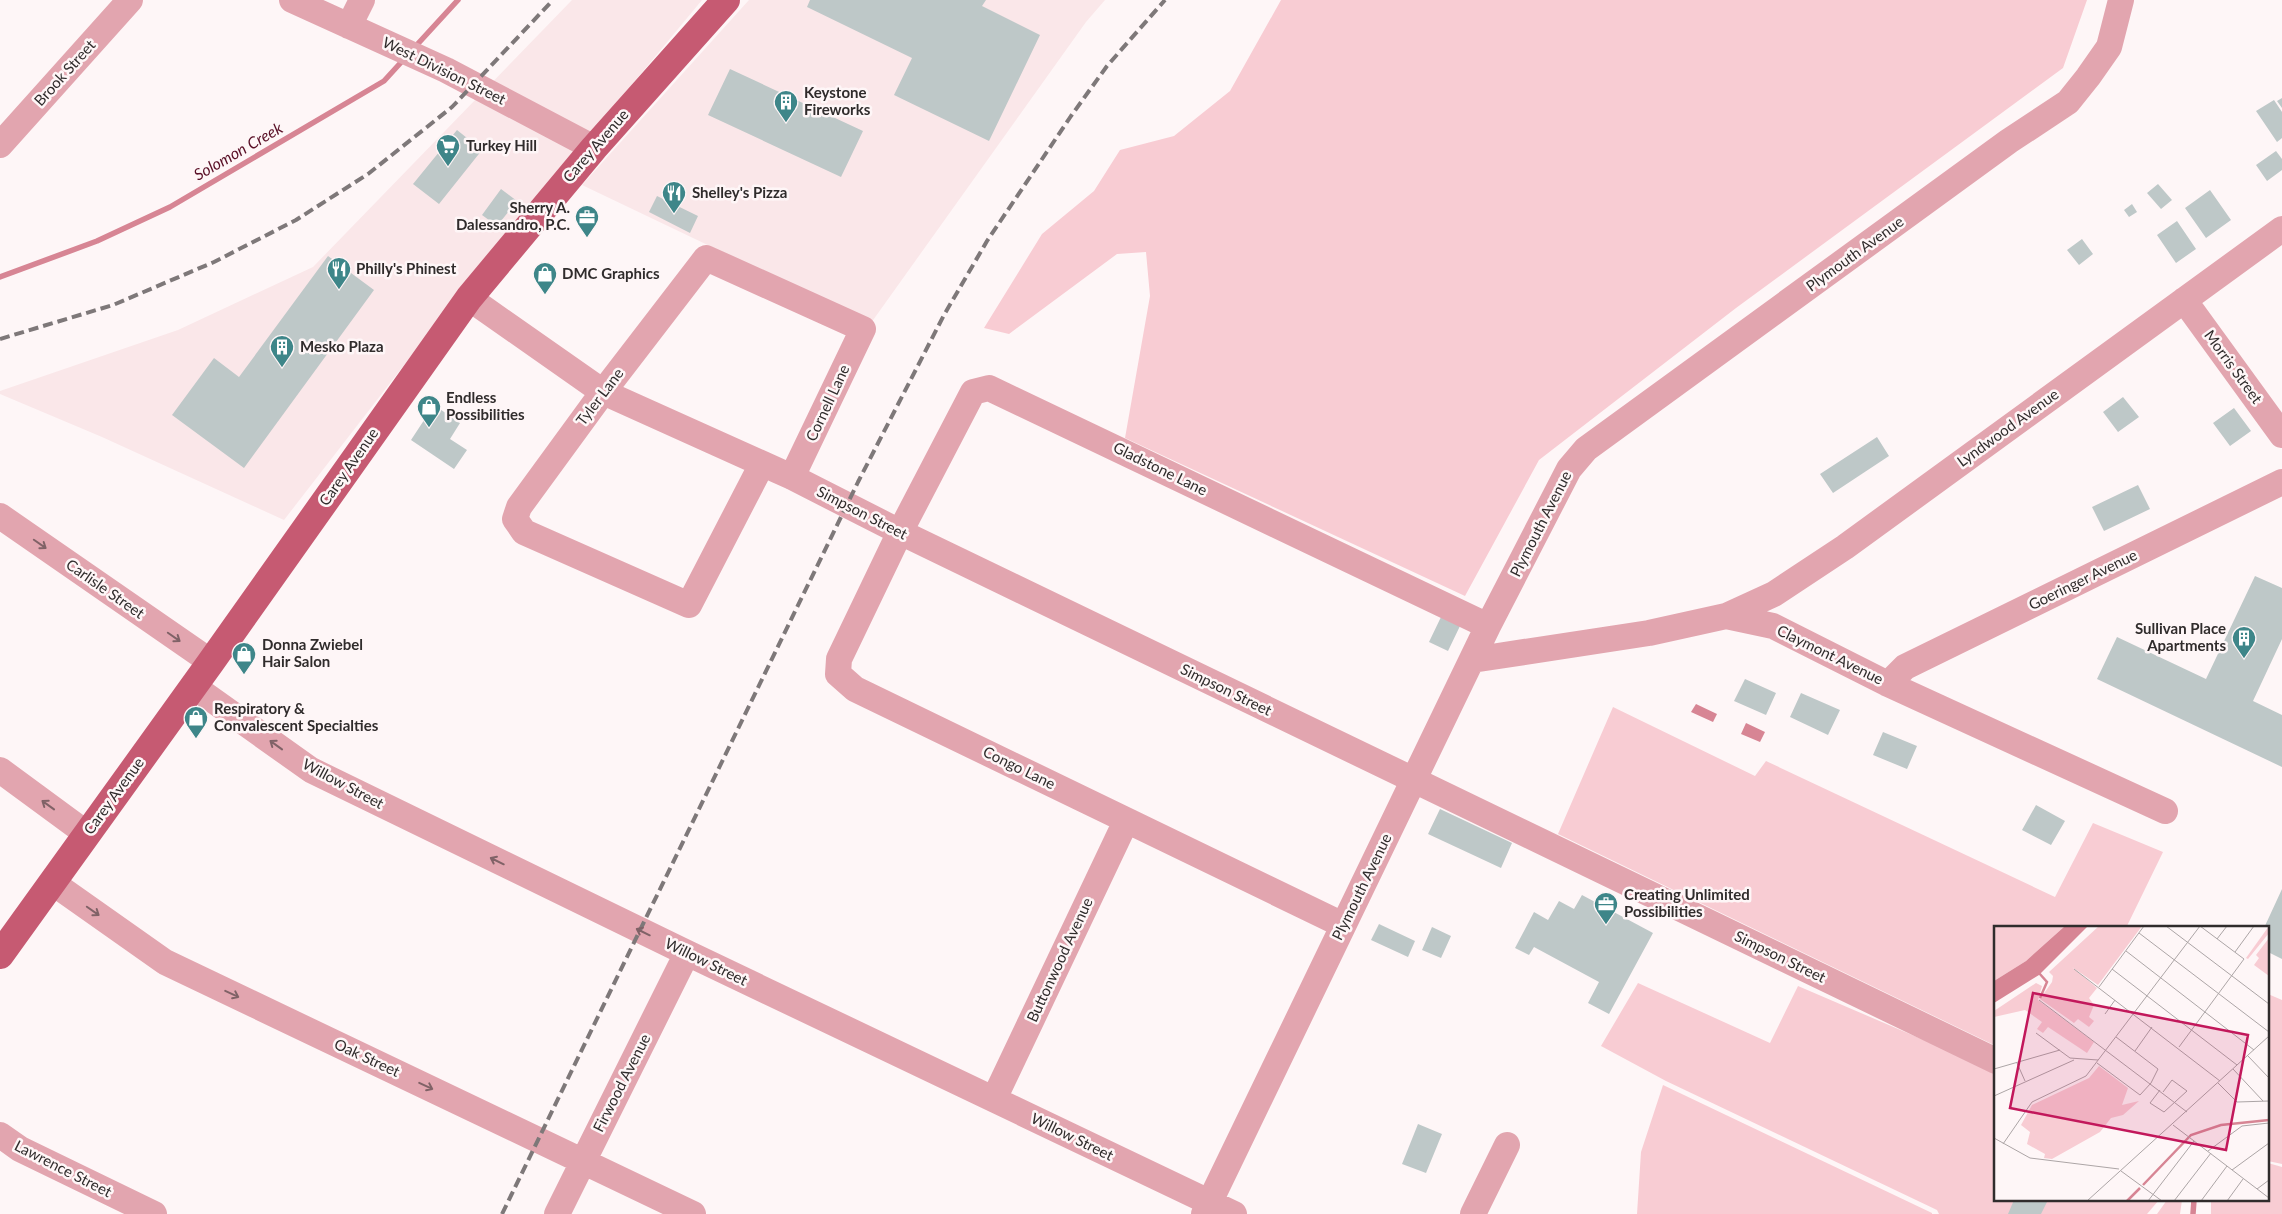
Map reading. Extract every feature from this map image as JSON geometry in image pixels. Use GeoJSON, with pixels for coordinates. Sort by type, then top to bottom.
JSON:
{"type":"FeatureCollection","features":[{"type":"Feature","properties":{"kind":"main road","name":"Carey Avenue"},"geometry":{"type":"LineString","coordinates":[[0,955],[469,298],[594,148],[726,0]]}},
{"type":"Feature","properties":{"kind":"street","name":"Brook Street"},"geometry":{"type":"LineString","coordinates":[[0,145],[130,0]]}},
{"type":"Feature","properties":{"kind":"street","name":"West Division Street"},"geometry":{"type":"LineString","coordinates":[[292,0],[446,70],[594,148]]}},
{"type":"Feature","properties":{"kind":"street"},"geometry":{"type":"LineString","coordinates":[[349,26],[362,0]]}},
{"type":"Feature","properties":{"kind":"street","name":"Plymouth Avenue"},"geometry":{"type":"LineString","coordinates":[[1207,1208],[1488,626],[1568,469],[1586,449],[2009,141],[2068,102],[2109,47],[2121,0]]}},
{"type":"Feature","properties":{"kind":"street","name":"Lyndwood Avenue"},"geometry":{"type":"LineString","coordinates":[[1726,616],[1774,594],[1837,552],[2282,228]]}},
{"type":"Feature","properties":{"kind":"street","name":"Tyler Lane"},"geometry":{"type":"LineString","coordinates":[[762,464],[689,605],[524,532],[514,519],[519,507],[603,392],[706,258],[863,329]]}},
{"type":"Feature","properties":{"kind":"street","name":"Simpson Street"},"geometry":{"type":"LineString","coordinates":[[469,298],[603,392],[792,477],[900,532],[1994,1060]]}},
{"type":"Feature","properties":{"kind":"street","name":"Morris Street"},"geometry":{"type":"LineString","coordinates":[[2184,300],[2282,435]]}},
{"type":"Feature","properties":{"kind":"street","name":"Cornell Lane"},"geometry":{"type":"LineString","coordinates":[[792,477],[863,329]]}},
{"type":"Feature","properties":{"kind":"street","name":"Gladstone Lane"},"geometry":{"type":"LineString","coordinates":[[900,532],[973,392],[989,388],[1488,626]]}},
{"type":"Feature","properties":{"kind":"street","name":"Goeringer Avenue"},"geometry":{"type":"LineString","coordinates":[[1888,684],[1905,667],[2282,482]]}},
{"type":"Feature","properties":{"kind":"street","name":"Carlisle Street"},"geometry":{"type":"LineString","coordinates":[[0,516],[211,662]]}},
{"type":"Feature","properties":{"kind":"street","name":"Congo Lane"},"geometry":{"type":"LineString","coordinates":[[900,532],[838,659],[838,674],[855,689],[1343,925]]}},
{"type":"Feature","properties":{"kind":"street","name":"Claymont Avenue"},"geometry":{"type":"LineString","coordinates":[[1472,660],[1649,633],[1726,616],[1773,626],[1888,684],[2165,811]]}},
{"type":"Feature","properties":{"kind":"street","name":"Willow Street"},"geometry":{"type":"LineString","coordinates":[[193,686],[311,770],[687,953],[994,1099],[1207,1208],[1234,1214]]}},
{"type":"Feature","properties":{"kind":"street"},"geometry":{"type":"LineString","coordinates":[[0,770],[87,834]]}},
{"type":"Feature","properties":{"kind":"street","name":"Buttonwood Avenue"},"geometry":{"type":"LineString","coordinates":[[994,1099],[1126,821]]}},
{"type":"Feature","properties":{"kind":"street","name":"Oak Street"},"geometry":{"type":"LineString","coordinates":[[53,883],[164,962],[693,1214]]}},
{"type":"Feature","properties":{"kind":"street","name":"Firwood Avenue"},"geometry":{"type":"LineString","coordinates":[[558,1214],[687,953]]}},
{"type":"Feature","properties":{"kind":"street","name":"Lawrence Street"},"geometry":{"type":"LineString","coordinates":[[0,1135],[20,1149],[154,1214]]}},
{"type":"Feature","properties":{"kind":"street"},"geometry":{"type":"LineString","coordinates":[[1473,1214],[1507,1145]]}},
{"type":"Feature","properties":{"kind":"shaded area"},"geometry":{"type":"Polygon","coordinates":[[[572,0],[702,0],[466,285],[284,520],[102,437],[0,394],[0,391],[178,330],[313,267],[572,0]]]}},
{"type":"Feature","properties":{"kind":"shaded area"},"geometry":{"type":"Polygon","coordinates":[[[749,0],[1105,0],[1086,22],[871,323],[582,185],[749,0]]]}},
{"type":"Feature","properties":{"kind":"shaded area"},"geometry":{"type":"Polygon","coordinates":[[[1281,0],[2087,0],[2063,68],[1736,308],[1539,460],[1465,596],[1125,438],[1150,296],[1146,252],[1117,254],[1009,334],[984,328],[1042,234],[1094,191],[1120,150],[1174,136],[1230,91],[1281,0]]]}},
{"type":"Feature","properties":{"kind":"shaded area"},"geometry":{"type":"Polygon","coordinates":[[[1696,704],[1717,714],[1713,722],[1691,712],[1696,704]]]}},
{"type":"Feature","properties":{"kind":"shaded area"},"geometry":{"type":"Polygon","coordinates":[[[1613,707],[1755,776],[1766,761],[2055,897],[2093,823],[2163,852],[2127,926],[1994,926],[1994,1045],[1558,834],[1613,707]]]}},
{"type":"Feature","properties":{"kind":"shaded area"},"geometry":{"type":"Polygon","coordinates":[[[1746,723],[1765,732],[1760,742],[1741,734],[1746,723]]]}},
{"type":"Feature","properties":{"kind":"shaded area"},"geometry":{"type":"Polygon","coordinates":[[[1638,983],[1770,1043],[1798,986],[1994,1070],[1994,1202],[2157,1202],[2147,1214],[1939,1214],[1937,1210],[1666,1081],[1601,1046],[1638,983]]]}},
{"type":"Feature","properties":{"kind":"shaded area"},"geometry":{"type":"Polygon","coordinates":[[[2270,995],[2282,1000],[2282,1164],[2270,1161],[2270,995]]]}},
{"type":"Feature","properties":{"kind":"shaded area"},"geometry":{"type":"Polygon","coordinates":[[[1663,1085],[1932,1214],[1637,1214],[1641,1152],[1663,1085]]]}},
{"type":"Feature","properties":{"kind":"shaded area"},"geometry":{"type":"Polygon","coordinates":[[[2270,1164],[2282,1167],[2282,1214],[2211,1214],[2211,1202],[2270,1202],[2270,1164]]]}},
{"type":"Feature","properties":{"kind":"shaded area"},"geometry":{"type":"Polygon","coordinates":[[[2166,1202],[2182,1202],[2180,1214],[2157,1214],[2166,1202]]]}},
{"type":"Feature","properties":{"kind":"building"},"geometry":{"type":"Polygon","coordinates":[[[810,0],[986,0],[982,6],[1040,35],[989,141],[894,95],[912,58],[807,7],[810,0]]]}},
{"type":"Feature","properties":{"kind":"building","name":"Keystone Fireworks"},"geometry":{"type":"Polygon","coordinates":[[[730,69],[863,131],[841,177],[708,115],[730,69]]]}},
{"type":"Feature","properties":{"kind":"building"},"geometry":{"type":"Polygon","coordinates":[[[2282,98],[2282,108],[2277,101],[2282,98]]]}},
{"type":"Feature","properties":{"kind":"building"},"geometry":{"type":"Polygon","coordinates":[[[2274,100],[2282,112],[2282,138],[2277,142],[2256,111],[2274,100]]]}},
{"type":"Feature","properties":{"kind":"building","name":"Turkey Hill"},"geometry":{"type":"Polygon","coordinates":[[[457,130],[482,150],[439,204],[413,184],[457,130]]]}},
{"type":"Feature","properties":{"kind":"building"},"geometry":{"type":"Polygon","coordinates":[[[2276,151],[2282,159],[2282,170],[2267,181],[2256,165],[2276,151]]]}},
{"type":"Feature","properties":{"kind":"building"},"geometry":{"type":"Polygon","coordinates":[[[2158,184],[2172,200],[2161,209],[2147,193],[2158,184]]]}},
{"type":"Feature","properties":{"kind":"building","name":"Turkey Hill"},"geometry":{"type":"Polygon","coordinates":[[[501,189],[517,201],[497,226],[482,215],[501,189]]]}},
{"type":"Feature","properties":{"kind":"building"},"geometry":{"type":"Polygon","coordinates":[[[2210,190],[2231,220],[2206,238],[2185,208],[2210,190]]]}},
{"type":"Feature","properties":{"kind":"building","name":"Shelley's Pizza"},"geometry":{"type":"Polygon","coordinates":[[[657,196],[698,216],[690,233],[649,212],[657,196]]]}},
{"type":"Feature","properties":{"kind":"building"},"geometry":{"type":"Polygon","coordinates":[[[2132,204],[2137,212],[2129,217],[2124,210],[2132,204]]]}},
{"type":"Feature","properties":{"kind":"building"},"geometry":{"type":"Polygon","coordinates":[[[2177,221],[2196,249],[2176,263],[2157,235],[2177,221]]]}},
{"type":"Feature","properties":{"kind":"building"},"geometry":{"type":"Polygon","coordinates":[[[2082,239],[2093,254],[2079,265],[2067,250],[2082,239]]]}},
{"type":"Feature","properties":{"kind":"building","name":"Mesko Plaza"},"geometry":{"type":"Polygon","coordinates":[[[328,256],[374,290],[244,468],[172,415],[214,358],[239,377],[328,256]]]}},
{"type":"Feature","properties":{"kind":"building"},"geometry":{"type":"Polygon","coordinates":[[[2123,397],[2139,417],[2118,432],[2103,412],[2123,397]]]}},
{"type":"Feature","properties":{"kind":"building"},"geometry":{"type":"Polygon","coordinates":[[[434,405],[460,423],[450,439],[467,450],[454,469],[411,440],[434,405]]]}},
{"type":"Feature","properties":{"kind":"building"},"geometry":{"type":"Polygon","coordinates":[[[2234,408],[2251,431],[2230,446],[2213,423],[2234,408]]]}},
{"type":"Feature","properties":{"kind":"building"},"geometry":{"type":"Polygon","coordinates":[[[1877,437],[1889,456],[1833,493],[1820,474],[1877,437]]]}},
{"type":"Feature","properties":{"kind":"building"},"geometry":{"type":"Polygon","coordinates":[[[2138,485],[2150,509],[2104,531],[2092,507],[2138,485]]]}},
{"type":"Feature","properties":{"kind":"building","name":"Sullivan Place Apartments"},"geometry":{"type":"Polygon","coordinates":[[[2255,576],[2282,588],[2282,639],[2253,701],[2282,715],[2282,767],[2097,679],[2117,637],[2206,679],[2255,576]]]}},
{"type":"Feature","properties":{"kind":"building"},"geometry":{"type":"Polygon","coordinates":[[[1441,617],[1460,626],[1448,651],[1429,642],[1441,617]]]}},
{"type":"Feature","properties":{"kind":"building"},"geometry":{"type":"Polygon","coordinates":[[[1745,679],[1776,693],[1766,715],[1734,701],[1745,679]]]}},
{"type":"Feature","properties":{"kind":"building"},"geometry":{"type":"Polygon","coordinates":[[[1801,693],[1840,710],[1828,735],[1790,717],[1801,693]]]}},
{"type":"Feature","properties":{"kind":"building"},"geometry":{"type":"Polygon","coordinates":[[[1883,732],[1917,746],[1907,769],[1873,755],[1883,732]]]}},
{"type":"Feature","properties":{"kind":"building"},"geometry":{"type":"Polygon","coordinates":[[[2036,805],[2065,821],[2051,845],[2022,830],[2036,805]]]}},
{"type":"Feature","properties":{"kind":"building"},"geometry":{"type":"Polygon","coordinates":[[[1440,809],[1512,843],[1501,868],[1428,834],[1440,809]]]}},
{"type":"Feature","properties":{"kind":"building"},"geometry":{"type":"Polygon","coordinates":[[[2282,889],[2282,959],[2270,953],[2270,926],[2265,926],[2282,889]]]}},
{"type":"Feature","properties":{"kind":"building"},"geometry":{"type":"Polygon","coordinates":[[[1582,895],[1653,933],[1609,1014],[1588,1003],[1599,982],[1534,947],[1529,955],[1515,948],[1534,912],[1548,920],[1559,901],[1574,909],[1582,895]]]}},
{"type":"Feature","properties":{"kind":"building"},"geometry":{"type":"Polygon","coordinates":[[[1379,924],[1415,941],[1408,957],[1371,940],[1379,924]]]}},
{"type":"Feature","properties":{"kind":"building"},"geometry":{"type":"Polygon","coordinates":[[[1432,927],[1451,936],[1441,958],[1422,950],[1432,927]]]}},
{"type":"Feature","properties":{"kind":"building"},"geometry":{"type":"Polygon","coordinates":[[[1418,1124],[1442,1134],[1426,1173],[1402,1164],[1418,1124]]]}},
{"type":"Feature","properties":{"kind":"building"},"geometry":{"type":"Polygon","coordinates":[[[2013,1202],[2047,1202],[2041,1214],[2008,1214],[2013,1202]]]}},
{"type":"Feature","properties":{"kind":"waterway","name":"Solomon Creek"},"geometry":{"type":"LineString","coordinates":[[414,48],[458,0]]}},
{"type":"Feature","properties":{"kind":"waterway","name":"Solomon Creek"},"geometry":{"type":"LineString","coordinates":[[0,277],[97,241],[170,207],[384,81],[405,58]]}},
{"type":"Feature","properties":{"kind":"waterway"},"geometry":{"type":"LineString","coordinates":[[2193,1214],[2194,1202]]}},
{"type":"Feature","properties":{"kind":"railway"},"geometry":{"type":"LineString","coordinates":[[0,339],[113,305],[214,262],[296,220],[368,174],[452,107],[553,0]]}},
{"type":"Feature","properties":{"kind":"railway"},"geometry":{"type":"LineString","coordinates":[[502,1214],[858,482],[944,315],[987,241],[1071,116],[1107,66],[1165,0]]}},
{"type":"Feature","properties":{"kind":"place","name":"Keystone Fireworks"},"geometry":{"type":"Point","coordinates":[786,123]}},
{"type":"Feature","properties":{"kind":"place","name":"Turkey Hill"},"geometry":{"type":"Point","coordinates":[448,167]}},
{"type":"Feature","properties":{"kind":"place","name":"Shelley's Pizza"},"geometry":{"type":"Point","coordinates":[674,214]}},
{"type":"Feature","properties":{"kind":"place","name":"Sherry A. Dalessandro, P.C."},"geometry":{"type":"Point","coordinates":[587,238]}},
{"type":"Feature","properties":{"kind":"place","name":"Philly's Phinest"},"geometry":{"type":"Point","coordinates":[339,290]}},
{"type":"Feature","properties":{"kind":"place","name":"DMC Graphics"},"geometry":{"type":"Point","coordinates":[545,295]}},
{"type":"Feature","properties":{"kind":"place","name":"Mesko Plaza"},"geometry":{"type":"Point","coordinates":[282,368]}},
{"type":"Feature","properties":{"kind":"place","name":"Endless Possibilities"},"geometry":{"type":"Point","coordinates":[429,428]}},
{"type":"Feature","properties":{"kind":"place","name":"Sullivan Place Apartments"},"geometry":{"type":"Point","coordinates":[2244,659]}},
{"type":"Feature","properties":{"kind":"place","name":"Donna Zwiebel Hair Salon"},"geometry":{"type":"Point","coordinates":[244,675]}},
{"type":"Feature","properties":{"kind":"place","name":"Respiratory & Convalescent Specialties"},"geometry":{"type":"Point","coordinates":[196,739]}},
{"type":"Feature","properties":{"kind":"place","name":"Creating Unlimited Possibilities"},"geometry":{"type":"Point","coordinates":[1606,925]}}]}
